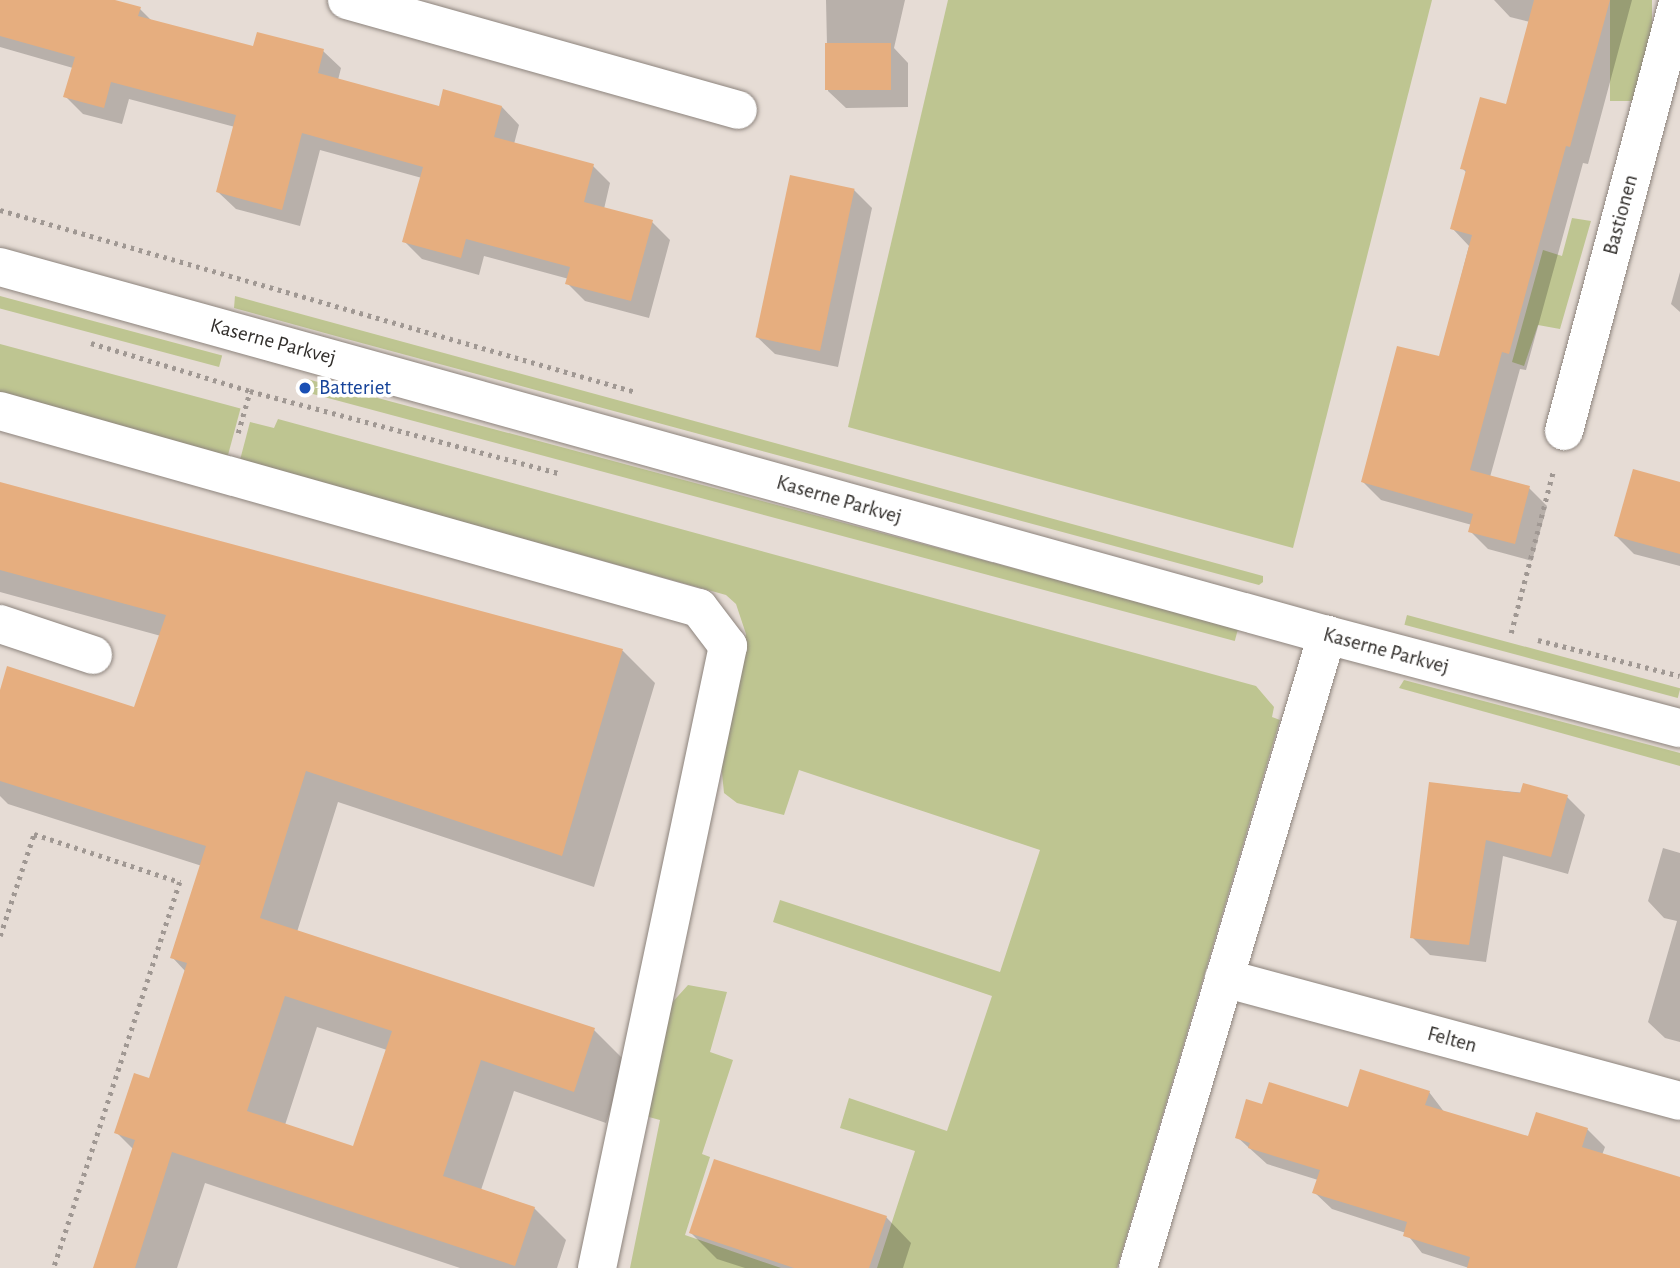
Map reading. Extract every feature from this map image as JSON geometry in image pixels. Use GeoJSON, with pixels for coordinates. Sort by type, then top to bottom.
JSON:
{"type":"FeatureCollection","features":[{"type":"Feature","properties":{"kind":"street"},"geometry":{"type":"LineString","coordinates":[[347,0],[738,110]]}},
{"type":"Feature","properties":{"kind":"street","name":"Bastionen"},"geometry":{"type":"LineString","coordinates":[[1564,431],[1679,0]]}},
{"type":"Feature","properties":{"kind":"street","name":"Kaserne Parkvej"},"geometry":{"type":"LineString","coordinates":[[0,267],[1327,635],[1680,728]]}},
{"type":"Feature","properties":{"kind":"street"},"geometry":{"type":"LineString","coordinates":[[0,411],[699,608],[727,646],[597,1268]]}},
{"type":"Feature","properties":{"kind":"street"},"geometry":{"type":"LineString","coordinates":[[0,624],[93,654]]}},
{"type":"Feature","properties":{"kind":"street"},"geometry":{"type":"LineString","coordinates":[[1138,1268],[1327,635]]}},
{"type":"Feature","properties":{"kind":"street","name":"Felten"},"geometry":{"type":"LineString","coordinates":[[1224,978],[1680,1101]]}},
{"type":"Feature","properties":{"kind":"path"},"geometry":{"type":"LineString","coordinates":[[0,210],[639,393]]}},
{"type":"Feature","properties":{"kind":"path"},"geometry":{"type":"LineString","coordinates":[[226,475],[264,340]]}},
{"type":"Feature","properties":{"kind":"path"},"geometry":{"type":"LineString","coordinates":[[1511,633],[1564,431]]}},
{"type":"Feature","properties":{"kind":"path"},"geometry":{"type":"LineString","coordinates":[[1499,630],[1680,676]]}},
{"type":"Feature","properties":{"kind":"path"},"geometry":{"type":"LineString","coordinates":[[0,936],[34,834],[180,882],[54,1268]]}},
{"type":"Feature","properties":{"kind":"green space"},"geometry":{"type":"Polygon","coordinates":[[[948,0],[1432,0],[1293,548],[848,427],[948,0]]]}},
{"type":"Feature","properties":{"kind":"green space"},"geometry":{"type":"Polygon","coordinates":[[[1610,0],[1652,0],[1652,101],[1610,101],[1610,0]]]}},
{"type":"Feature","properties":{"kind":"green space"},"geometry":{"type":"Polygon","coordinates":[[[1572,218],[1591,221],[1560,329],[1538,325],[1524,366],[1512,362],[1543,250],[1562,256],[1572,218]]]}},
{"type":"Feature","properties":{"kind":"green space"},"geometry":{"type":"Polygon","coordinates":[[[0,296],[222,356],[219,367],[0,308],[0,296]]]}},
{"type":"Feature","properties":{"kind":"green space"},"geometry":{"type":"Polygon","coordinates":[[[235,296],[1263,576],[1263,582],[1259,585],[234,308],[235,296]]]}},
{"type":"Feature","properties":{"kind":"green space"},"geometry":{"type":"Polygon","coordinates":[[[0,344],[241,408],[228,456],[0,395],[0,344]]]}},
{"type":"Feature","properties":{"kind":"green space"},"geometry":{"type":"Polygon","coordinates":[[[307,379],[1238,629],[1235,641],[304,392],[307,379]]]}},
{"type":"Feature","properties":{"kind":"green space"},"geometry":{"type":"Polygon","coordinates":[[[278,419],[1256,686],[1274,707],[1272,717],[1280,720],[1117,1268],[877,1268],[915,1151],[840,1128],[849,1098],[947,1131],[992,996],[773,922],[780,900],[1000,972],[1040,850],[799,770],[784,815],[737,803],[724,793],[721,763],[746,634],[736,604],[726,595],[240,460],[250,422],[274,428],[278,419]]]}},
{"type":"Feature","properties":{"kind":"green space"},"geometry":{"type":"Polygon","coordinates":[[[1407,615],[1680,688],[1678,698],[1404,625],[1407,615]]]}},
{"type":"Feature","properties":{"kind":"green space"},"geometry":{"type":"Polygon","coordinates":[[[1404,680],[1680,753],[1680,766],[1399,688],[1404,680]]]}},
{"type":"Feature","properties":{"kind":"green space"},"geometry":{"type":"Polygon","coordinates":[[[688,985],[727,992],[710,1052],[733,1060],[702,1154],[710,1157],[685,1235],[781,1268],[630,1268],[660,1120],[645,1116],[669,1006],[688,985]]]}},
{"type":"Feature","properties":{"kind":"building"},"geometry":{"type":"Polygon","coordinates":[[[0,0],[115,0],[141,7],[138,16],[253,46],[257,32],[324,49],[318,73],[439,106],[443,89],[502,106],[494,137],[594,164],[584,202],[653,220],[631,301],[565,284],[570,267],[466,239],[461,258],[402,242],[423,167],[302,133],[282,210],[216,192],[236,115],[111,82],[104,108],[63,97],[75,57],[0,36],[0,0]]]}},
{"type":"Feature","properties":{"kind":"building"},"geometry":{"type":"Polygon","coordinates":[[[1534,0],[1610,0],[1570,147],[1566,146],[1509,354],[1502,352],[1470,470],[1530,486],[1515,544],[1468,532],[1473,514],[1361,482],[1397,346],[1439,356],[1472,235],[1450,229],[1466,170],[1460,169],[1480,97],[1506,104],[1534,0]]]}},
{"type":"Feature","properties":{"kind":"building"},"geometry":{"type":"Polygon","coordinates":[[[825,43],[891,43],[891,90],[825,90],[825,43]]]}},
{"type":"Feature","properties":{"kind":"building"},"geometry":{"type":"Polygon","coordinates":[[[790,175],[855,189],[820,351],[755,337],[790,175]]]}},
{"type":"Feature","properties":{"kind":"building"},"geometry":{"type":"Polygon","coordinates":[[[1633,469],[1680,482],[1680,554],[1614,536],[1633,469]]]}},
{"type":"Feature","properties":{"kind":"building"},"geometry":{"type":"Polygon","coordinates":[[[0,482],[623,649],[562,856],[306,771],[260,918],[595,1028],[574,1092],[481,1060],[443,1176],[535,1207],[515,1266],[172,1152],[135,1268],[93,1268],[135,1140],[114,1133],[134,1073],[149,1078],[187,963],[170,958],[206,846],[0,781],[0,690],[7,666],[134,707],[166,615],[0,570],[0,482]],[[285,996],[247,1111],[353,1146],[392,1031],[285,996]]]}},
{"type":"Feature","properties":{"kind":"building"},"geometry":{"type":"Polygon","coordinates":[[[1429,782],[1520,793],[1523,783],[1568,795],[1551,857],[1486,840],[1469,945],[1410,938],[1429,782]]]}},
{"type":"Feature","properties":{"kind":"building"},"geometry":{"type":"Polygon","coordinates":[[[1360,1069],[1430,1091],[1425,1105],[1528,1136],[1536,1112],[1588,1128],[1582,1147],[1680,1177],[1680,1268],[1467,1268],[1470,1257],[1403,1236],[1407,1222],[1312,1193],[1320,1170],[1248,1148],[1250,1143],[1235,1138],[1246,1099],[1262,1104],[1269,1082],[1348,1107],[1360,1069]]]}},
{"type":"Feature","properties":{"kind":"building"},"geometry":{"type":"Polygon","coordinates":[[[714,1159],[887,1216],[869,1268],[794,1268],[689,1233],[714,1159]]]}},
{"type":"Feature","properties":{"kind":"place","name":"Batteriet"},"geometry":{"type":"Point","coordinates":[305,388]}}]}
